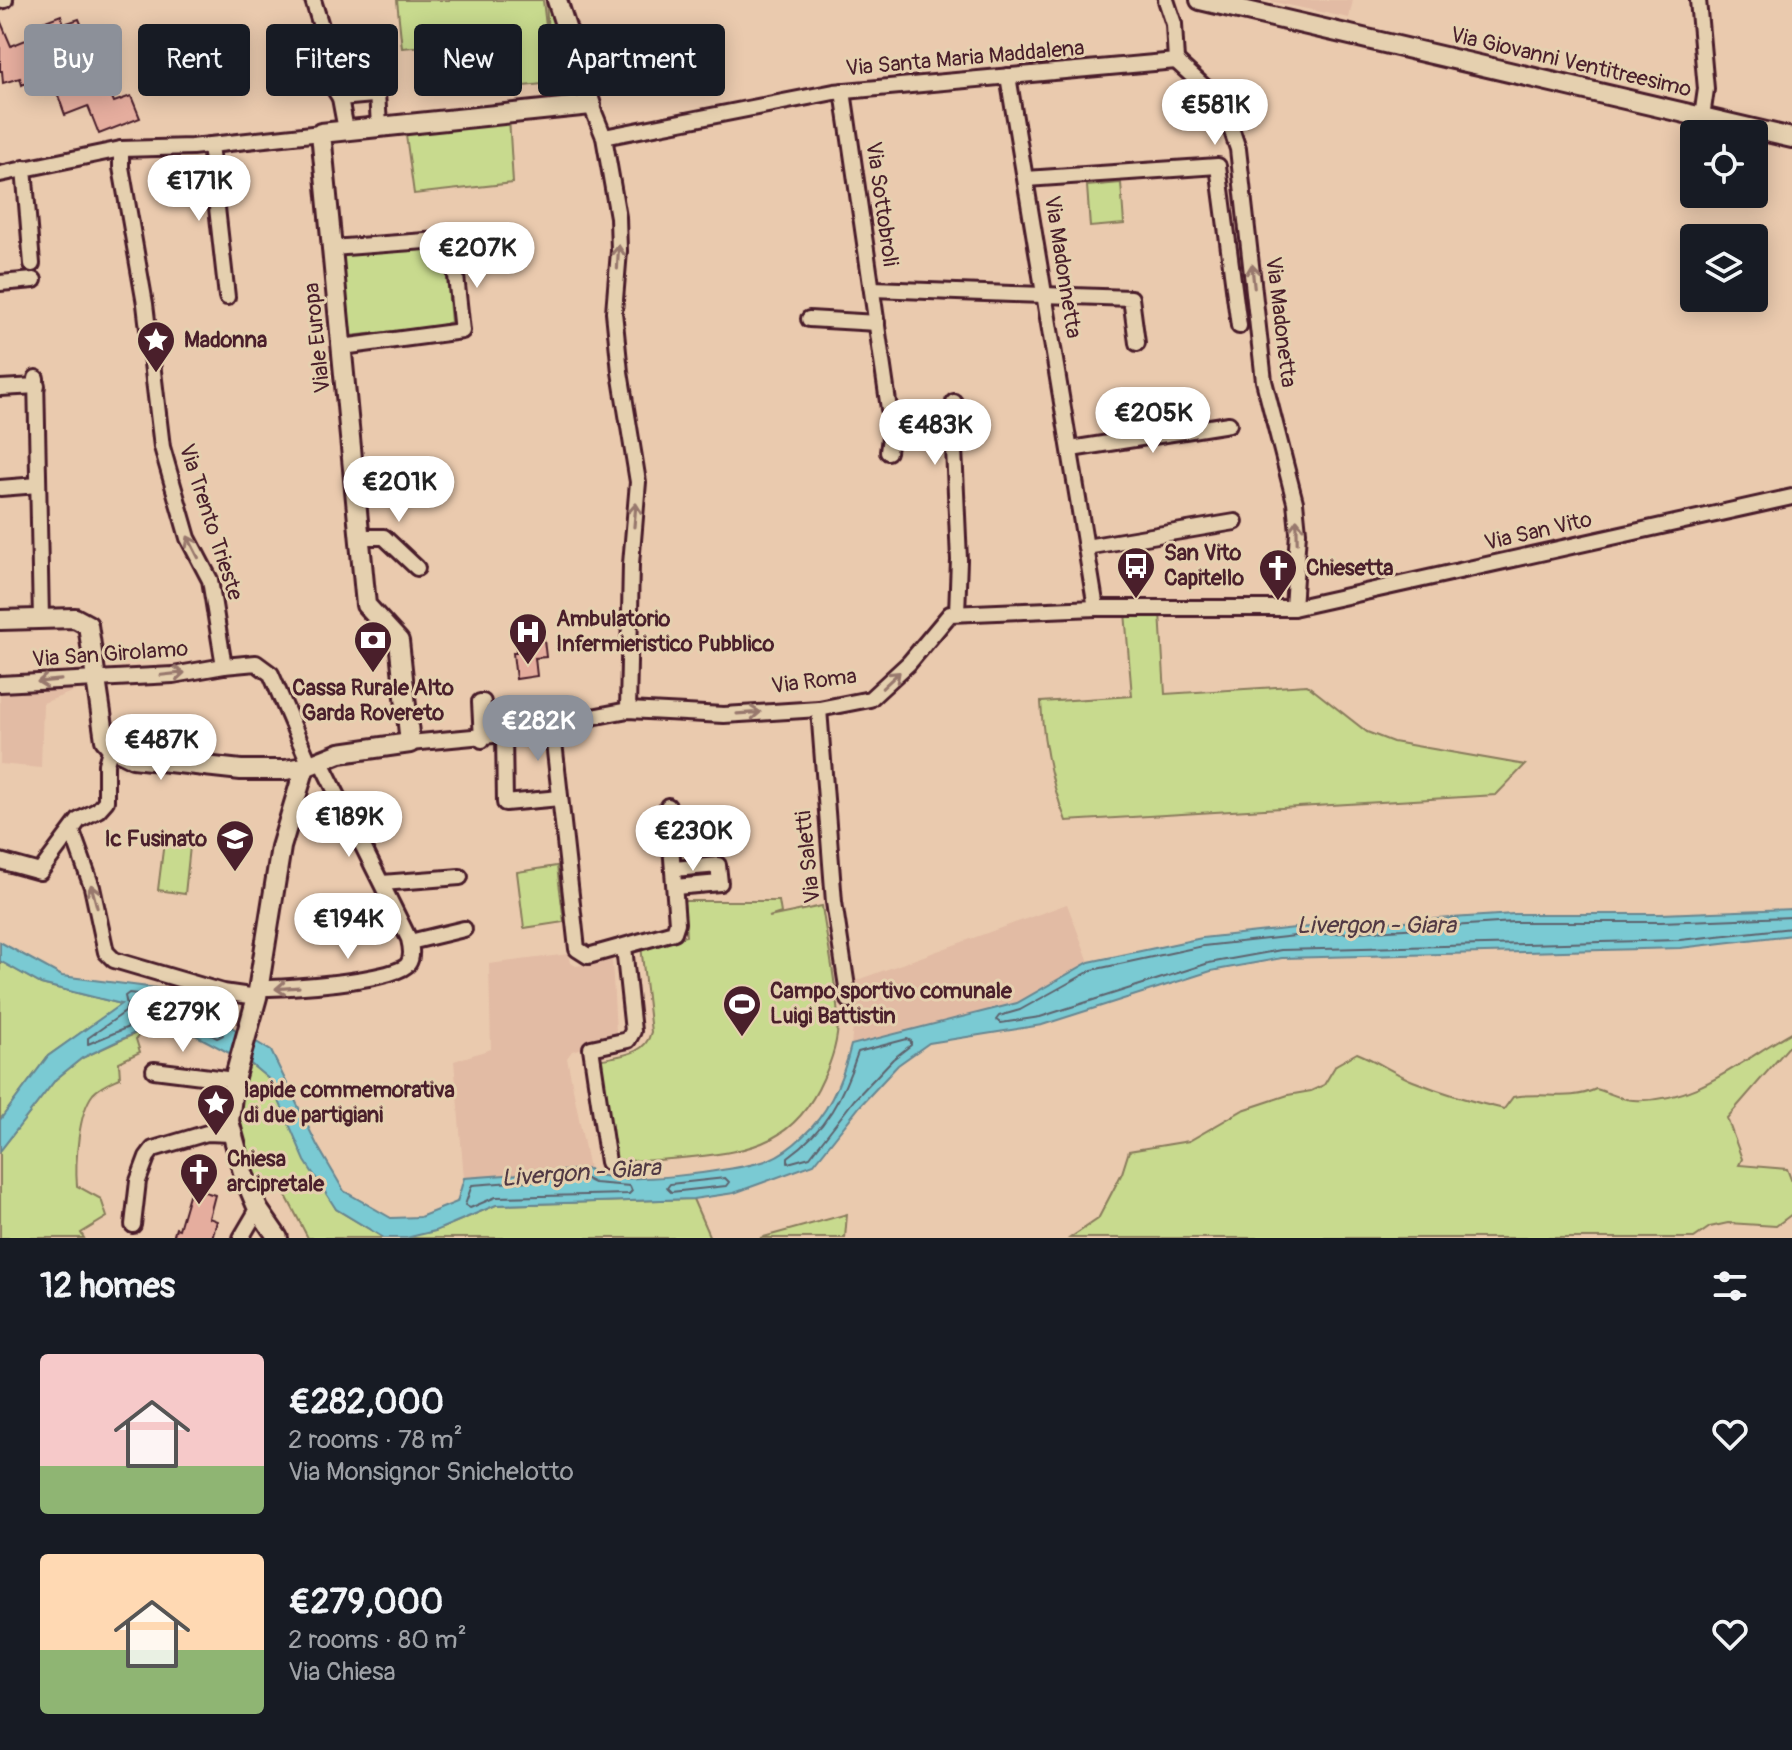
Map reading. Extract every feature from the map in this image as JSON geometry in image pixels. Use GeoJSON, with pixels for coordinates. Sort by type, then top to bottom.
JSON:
{"type":"FeatureCollection","features":[{"type":"Feature","properties":{"kind":"main road"},"geometry":{"type":"LineString","coordinates":[[321,133],[591,105],[557,0]]}},
{"type":"Feature","properties":{"kind":"main road","name":"Via Giovanni Ventitreesimo"},"geometry":{"type":"LineString","coordinates":[[1200,0],[1792,138]]}},
{"type":"Feature","properties":{"kind":"main road","name":"Viale Europa"},"geometry":{"type":"LineString","coordinates":[[321,133],[366,605],[399,641],[410,743]]}},
{"type":"Feature","properties":{"kind":"main road"},"geometry":{"type":"LineString","coordinates":[[0,620],[75,618],[88,625],[98,677],[101,721],[105,740],[111,747]]}},
{"type":"Feature","properties":{"kind":"main road","name":"Via Roma"},"geometry":{"type":"LineString","coordinates":[[111,747],[133,758],[241,770],[312,764],[340,753],[410,743]]}},
{"type":"Feature","properties":{"kind":"main road"},"geometry":{"type":"LineString","coordinates":[[278,1238],[258,1209],[229,1121],[234,1080],[258,992],[281,847],[312,764]]}},
{"type":"Feature","properties":{"kind":"street"},"geometry":{"type":"LineString","coordinates":[[313,0],[320,24]]}},
{"type":"Feature","properties":{"kind":"street"},"geometry":{"type":"LineString","coordinates":[[1166,0],[1174,24],[1176,61]]}},
{"type":"Feature","properties":{"kind":"street"},"geometry":{"type":"LineString","coordinates":[[1698,0],[1706,89],[1702,117]]}},
{"type":"Feature","properties":{"kind":"street","name":"Via Santa Maria Maddalena"},"geometry":{"type":"LineString","coordinates":[[604,137],[843,91],[1176,61]]}},
{"type":"Feature","properties":{"kind":"street","name":"Via Madonetta"},"geometry":{"type":"LineString","coordinates":[[1176,61],[1223,104],[1238,149],[1264,381],[1295,502],[1298,532],[1293,608]]}},
{"type":"Feature","properties":{"kind":"street","name":"Via Madonnetta"},"geometry":{"type":"LineString","coordinates":[[1008,76],[1096,608]]}},
{"type":"Feature","properties":{"kind":"street","name":"Via Sottobroli"},"geometry":{"type":"LineString","coordinates":[[843,91],[889,409],[893,415],[888,452]]}},
{"type":"Feature","properties":{"kind":"street"},"geometry":{"type":"LineString","coordinates":[[346,130],[340,98],[362,96]]}},
{"type":"Feature","properties":{"kind":"street"},"geometry":{"type":"LineString","coordinates":[[377,96],[379,126]]}},
{"type":"Feature","properties":{"kind":"street"},"geometry":{"type":"LineString","coordinates":[[591,105],[604,137],[618,217],[619,251],[614,312],[620,372],[638,482],[631,564],[628,710]]}},
{"type":"Feature","properties":{"kind":"street"},"geometry":{"type":"LineString","coordinates":[[0,174],[121,149],[210,145],[321,133]]}},
{"type":"Feature","properties":{"kind":"street"},"geometry":{"type":"LineString","coordinates":[[210,145],[227,297]]}},
{"type":"Feature","properties":{"kind":"street","name":"Via Trento Trieste"},"geometry":{"type":"LineString","coordinates":[[121,149],[121,167],[145,304],[162,447],[188,538],[210,580],[224,666]]}},
{"type":"Feature","properties":{"kind":"street"},"geometry":{"type":"LineString","coordinates":[[1026,179],[1218,166],[1239,326]]}},
{"type":"Feature","properties":{"kind":"street"},"geometry":{"type":"LineString","coordinates":[[24,168],[32,264]]}},
{"type":"Feature","properties":{"kind":"street"},"geometry":{"type":"LineString","coordinates":[[332,248],[452,239],[462,331],[342,347]]}},
{"type":"Feature","properties":{"kind":"street"},"geometry":{"type":"LineString","coordinates":[[0,283],[34,280]]}},
{"type":"Feature","properties":{"kind":"street"},"geometry":{"type":"LineString","coordinates":[[872,289],[1131,298],[1137,343]]}},
{"type":"Feature","properties":{"kind":"street"},"geometry":{"type":"LineString","coordinates":[[809,319],[877,323]]}},
{"type":"Feature","properties":{"kind":"street"},"geometry":{"type":"LineString","coordinates":[[0,388],[37,382],[41,619]]}},
{"type":"Feature","properties":{"kind":"street"},"geometry":{"type":"LineString","coordinates":[[949,422],[955,415],[954,402]]}},
{"type":"Feature","properties":{"kind":"street"},"geometry":{"type":"LineString","coordinates":[[893,415],[940,416],[953,426],[959,553],[953,614],[1096,608],[1293,608]]}},
{"type":"Feature","properties":{"kind":"street"},"geometry":{"type":"LineString","coordinates":[[1071,449],[1229,424]]}},
{"type":"Feature","properties":{"kind":"street"},"geometry":{"type":"LineString","coordinates":[[0,488],[38,485]]}},
{"type":"Feature","properties":{"kind":"street","name":"Via San Vito"},"geometry":{"type":"LineString","coordinates":[[1293,608],[1792,497]]}},
{"type":"Feature","properties":{"kind":"street"},"geometry":{"type":"LineString","coordinates":[[1086,547],[1235,522]]}},
{"type":"Feature","properties":{"kind":"street"},"geometry":{"type":"LineString","coordinates":[[361,537],[384,537],[417,568]]}},
{"type":"Feature","properties":{"kind":"street","name":"Via Roma"},"geometry":{"type":"LineString","coordinates":[[410,743],[482,738],[628,710],[724,715],[819,709],[870,699],[909,663],[953,614]]}},
{"type":"Feature","properties":{"kind":"street"},"geometry":{"type":"LineString","coordinates":[[72,831],[92,887],[106,952],[114,960],[223,992],[282,989],[399,971],[408,964],[412,954],[410,942],[382,883],[312,764],[271,674],[256,663],[224,666]]}},
{"type":"Feature","properties":{"kind":"street","name":"Via San Girolamo"},"geometry":{"type":"LineString","coordinates":[[0,684],[173,675],[224,666]]}},
{"type":"Feature","properties":{"kind":"street"},"geometry":{"type":"LineString","coordinates":[[482,738],[480,702],[483,702]]}},
{"type":"Feature","properties":{"kind":"street","name":"Via Saletti"},"geometry":{"type":"LineString","coordinates":[[819,709],[834,902],[849,1000]]}},
{"type":"Feature","properties":{"kind":"street"},"geometry":{"type":"LineString","coordinates":[[552,724],[577,949],[588,956],[674,932],[677,923],[668,806]]}},
{"type":"Feature","properties":{"kind":"street"},"geometry":{"type":"LineString","coordinates":[[504,734],[505,803],[560,798]]}},
{"type":"Feature","properties":{"kind":"street"},"geometry":{"type":"LineString","coordinates":[[0,861],[40,872],[79,820],[98,810],[106,801],[106,764],[111,747]]}},
{"type":"Feature","properties":{"kind":"street"},"geometry":{"type":"LineString","coordinates":[[674,869],[718,865],[720,883],[675,887]]}},
{"type":"Feature","properties":{"kind":"street"},"geometry":{"type":"LineString","coordinates":[[382,883],[460,877]]}},
{"type":"Feature","properties":{"kind":"street"},"geometry":{"type":"LineString","coordinates":[[410,942],[464,929]]}},
{"type":"Feature","properties":{"kind":"street"},"geometry":{"type":"LineString","coordinates":[[608,1162],[591,1048],[628,1040],[633,1031],[624,947]]}},
{"type":"Feature","properties":{"kind":"street"},"geometry":{"type":"LineString","coordinates":[[154,1070],[234,1080]]}},
{"type":"Feature","properties":{"kind":"street"},"geometry":{"type":"LineString","coordinates":[[133,1225],[138,1181],[153,1149],[207,1133],[231,1134]]}},
{"type":"Feature","properties":{"kind":"street"},"geometry":{"type":"LineString","coordinates":[[241,1238],[258,1209]]}},
{"type":"Feature","properties":{"kind":"shaded area"},"geometry":{"type":"Polygon","coordinates":[[[1265,0],[1353,0],[1349,18],[1265,0]]]}},
{"type":"Feature","properties":{"kind":"shaded area"},"geometry":{"type":"Polygon","coordinates":[[[0,685],[88,686],[43,703],[41,768],[0,764],[0,685]]]}},
{"type":"Feature","properties":{"kind":"shaded area"},"geometry":{"type":"Polygon","coordinates":[[[1067,904],[1089,962],[1017,1003],[851,1045],[854,1018],[849,983],[1067,904]]]}},
{"type":"Feature","properties":{"kind":"shaded area"},"geometry":{"type":"Polygon","coordinates":[[[569,954],[571,963],[576,966],[612,960],[616,1032],[607,1042],[572,1051],[567,1058],[589,1169],[464,1178],[454,1061],[491,1049],[489,964],[569,954]]]}},
{"type":"Feature","properties":{"kind":"green space"},"geometry":{"type":"Polygon","coordinates":[[[397,0],[543,0],[546,24],[538,24],[538,84],[522,86],[522,24],[414,24],[414,47],[402,48],[397,0]]]}},
{"type":"Feature","properties":{"kind":"green space"},"geometry":{"type":"Polygon","coordinates":[[[546,0],[552,0],[560,24],[547,24],[546,0]]]}},
{"type":"Feature","properties":{"kind":"green space"},"geometry":{"type":"Polygon","coordinates":[[[553,96],[579,96],[573,103],[554,104],[553,96]]]}},
{"type":"Feature","properties":{"kind":"green space"},"geometry":{"type":"Polygon","coordinates":[[[509,117],[513,183],[414,194],[405,128],[509,117]]]}},
{"type":"Feature","properties":{"kind":"green space"},"geometry":{"type":"Polygon","coordinates":[[[1121,183],[1124,224],[1090,227],[1087,186],[1121,183]]]}},
{"type":"Feature","properties":{"kind":"green space"},"geometry":{"type":"Polygon","coordinates":[[[444,243],[451,322],[350,336],[342,254],[444,243]]]}},
{"type":"Feature","properties":{"kind":"green space"},"geometry":{"type":"Polygon","coordinates":[[[1125,612],[1160,612],[1165,694],[1307,685],[1367,732],[1393,742],[1525,765],[1496,795],[1066,821],[1049,763],[1041,702],[1132,696],[1125,612]]]}},
{"type":"Feature","properties":{"kind":"green space"},"geometry":{"type":"Polygon","coordinates":[[[165,834],[191,837],[185,894],[158,890],[165,834]]]}},
{"type":"Feature","properties":{"kind":"green space"},"geometry":{"type":"Polygon","coordinates":[[[557,866],[564,922],[524,928],[517,872],[557,866]]]}},
{"type":"Feature","properties":{"kind":"green space","name":"Campo sportivo comunale Luigi Battistin"},"geometry":{"type":"Polygon","coordinates":[[[684,901],[779,901],[781,913],[769,917],[822,906],[837,1007],[838,1028],[834,1051],[812,1100],[800,1116],[771,1139],[735,1151],[714,1154],[613,1160],[598,1060],[630,1053],[648,1040],[651,1032],[641,946],[686,936],[684,901]]]}},
{"type":"Feature","properties":{"kind":"green space"},"geometry":{"type":"Polygon","coordinates":[[[0,961],[41,984],[122,1004],[48,1056],[0,1120],[0,961]]]}},
{"type":"Feature","properties":{"kind":"green space"},"geometry":{"type":"Polygon","coordinates":[[[143,1030],[136,1039],[140,1052],[119,1062],[120,1078],[93,1094],[81,1125],[77,1186],[101,1199],[107,1217],[81,1233],[84,1238],[0,1238],[0,1151],[56,1079],[82,1058],[143,1030]]]}},
{"type":"Feature","properties":{"kind":"green space"},"geometry":{"type":"Polygon","coordinates":[[[1792,1032],[1792,1043],[1727,1118],[1742,1159],[1739,1165],[1787,1169],[1792,1182],[1792,1214],[1776,1226],[1728,1223],[1710,1227],[1694,1238],[1070,1238],[1098,1219],[1122,1173],[1129,1151],[1189,1141],[1243,1110],[1311,1091],[1324,1085],[1336,1065],[1357,1053],[1424,1085],[1504,1109],[1513,1097],[1566,1096],[1596,1089],[1633,1100],[1677,1095],[1717,1078],[1792,1032]]]}},
{"type":"Feature","properties":{"kind":"green space"},"geometry":{"type":"Polygon","coordinates":[[[246,1060],[270,1080],[336,1209],[384,1238],[308,1238],[279,1182],[254,1190],[237,1157],[237,1094],[246,1060]]]}},
{"type":"Feature","properties":{"kind":"green space"},"geometry":{"type":"Polygon","coordinates":[[[693,1199],[710,1238],[391,1238],[435,1231],[496,1205],[693,1199]]]}},
{"type":"Feature","properties":{"kind":"green space"},"geometry":{"type":"Polygon","coordinates":[[[847,1214],[845,1238],[760,1238],[847,1214]]]}},
{"type":"Feature","properties":{"kind":"water","name":"Livergon - Giara"},"geometry":{"type":"Polygon","coordinates":[[[1792,909],[1792,935],[1680,948],[1282,958],[1211,971],[1042,1025],[929,1043],[898,1065],[860,1106],[814,1164],[734,1193],[693,1199],[496,1205],[435,1231],[406,1238],[384,1238],[336,1209],[305,1161],[270,1080],[246,1060],[253,1040],[271,1051],[317,1145],[344,1191],[391,1218],[420,1217],[457,1202],[464,1178],[589,1169],[600,1175],[645,1178],[704,1173],[768,1160],[795,1143],[821,1116],[839,1082],[851,1045],[1017,1003],[1089,962],[1202,938],[1295,928],[1514,914],[1661,914],[1792,909]]]}},
{"type":"Feature","properties":{"kind":"water"},"geometry":{"type":"Polygon","coordinates":[[[0,942],[62,976],[164,989],[240,1032],[233,1055],[182,1028],[145,1028],[82,1058],[56,1079],[0,1151],[0,1120],[48,1056],[121,1004],[41,984],[0,961],[0,942]]]}},
{"type":"Feature","properties":{"kind":"building"},"geometry":{"type":"Polygon","coordinates":[[[61,15],[64,24],[37,24],[61,15]]]}},
{"type":"Feature","properties":{"kind":"building"},"geometry":{"type":"Polygon","coordinates":[[[79,19],[81,24],[64,24],[79,19]]]}},
{"type":"Feature","properties":{"kind":"building"},"geometry":{"type":"Polygon","coordinates":[[[0,20],[11,46],[24,41],[22,85],[20,78],[3,83],[0,71],[0,20]]]}},
{"type":"Feature","properties":{"kind":"building"},"geometry":{"type":"Polygon","coordinates":[[[58,96],[111,96],[114,102],[131,96],[140,118],[99,134],[88,106],[65,115],[58,96]]]}},
{"type":"Feature","properties":{"kind":"building"},"geometry":{"type":"Polygon","coordinates":[[[535,637],[535,641],[544,640],[546,657],[535,658],[537,676],[516,679],[513,653],[516,653],[516,647],[526,646],[525,638],[535,637]]]}},
{"type":"Feature","properties":{"kind":"building","name":"Chiesa arcipretale"},"geometry":{"type":"Polygon","coordinates":[[[191,1188],[215,1195],[209,1218],[217,1221],[212,1238],[173,1238],[176,1228],[179,1229],[191,1188]]]}},
{"type":"Feature","properties":{"kind":"tunnel"},"geometry":{"type":"LineString","coordinates":[[533,706],[534,715]]}},
{"type":"Feature","properties":{"kind":"place","name":"Madonna"},"geometry":{"type":"Point","coordinates":[156,374]}},
{"type":"Feature","properties":{"kind":"place","name":"San Vito Capitello"},"geometry":{"type":"Point","coordinates":[1136,600]}},
{"type":"Feature","properties":{"kind":"place","name":"Chiesetta"},"geometry":{"type":"Point","coordinates":[1278,602]}},
{"type":"Feature","properties":{"kind":"place","name":"Ambulatorio Infermieristico Pubblico"},"geometry":{"type":"Point","coordinates":[528,666]}},
{"type":"Feature","properties":{"kind":"place","name":"Cassa Rurale Alto Garda Rovereto"},"geometry":{"type":"Point","coordinates":[373,674]}},
{"type":"Feature","properties":{"kind":"place","name":"Ic Fusinato"},"geometry":{"type":"Point","coordinates":[235,873]}},
{"type":"Feature","properties":{"kind":"place","name":"Campo sportivo comunale Luigi Battistin"},"geometry":{"type":"Point","coordinates":[742,1038]}},
{"type":"Feature","properties":{"kind":"place","name":"lapide commemorativa di due partigiani"},"geometry":{"type":"Point","coordinates":[216,1137]}},
{"type":"Feature","properties":{"kind":"place","name":"Chiesa arcipretale"},"geometry":{"type":"Point","coordinates":[199,1206]}}]}
